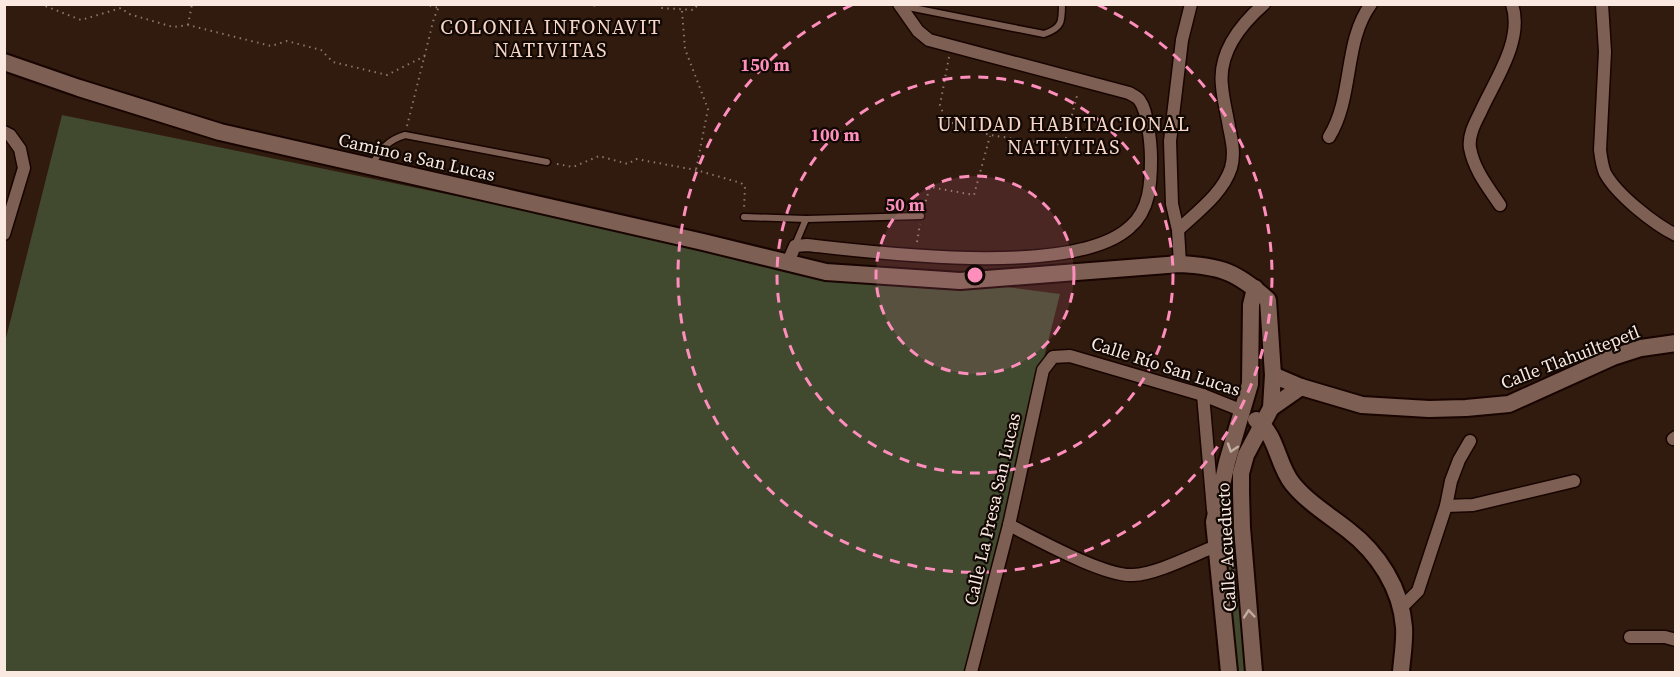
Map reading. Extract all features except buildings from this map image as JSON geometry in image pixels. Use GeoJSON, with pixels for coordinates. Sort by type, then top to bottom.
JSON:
{"type":"FeatureCollection","features":[{"type":"Feature","properties":{"kind":"street"},"geometry":{"type":"LineString","coordinates":[[1180,264],[1178,230],[1172,204],[1170,141],[1182,40],[1191,4]]}},
{"type":"Feature","properties":{"kind":"street"},"geometry":{"type":"LineString","coordinates":[[1178,230],[1219,190],[1230,170],[1234,157],[1221,84],[1223,68],[1228,50],[1237,32],[1264,4]]}},
{"type":"Feature","properties":{"kind":"street"},"geometry":{"type":"LineString","coordinates":[[1329,137],[1339,122],[1356,40],[1371,4]]}},
{"type":"Feature","properties":{"kind":"street"},"geometry":{"type":"LineString","coordinates":[[1500,205],[1475,167],[1470,146],[1473,127],[1509,55],[1515,27],[1512,4]]}},
{"type":"Feature","properties":{"kind":"street"},"geometry":{"type":"LineString","coordinates":[[1602,4],[1605,52],[1601,134],[1602,163],[1605,173],[1660,227],[1676,235]]}},
{"type":"Feature","properties":{"kind":"street"},"geometry":{"type":"LineString","coordinates":[[788,262],[795,246],[807,245],[942,258],[981,259],[1059,254],[1104,243],[1131,227],[1150,189],[1151,151],[1146,115],[1142,103],[1129,93],[929,40],[918,31],[899,5]]}},
{"type":"Feature","properties":{"kind":"street","name":"Camino a San Lucas"},"geometry":{"type":"LineString","coordinates":[[4,62],[220,132],[826,272],[960,281],[1180,264],[1210,266],[1243,279],[1255,288]]}},
{"type":"Feature","properties":{"kind":"street"},"geometry":{"type":"LineString","coordinates":[[4,132],[10,135],[20,149],[24,168],[4,234]]}},
{"type":"Feature","properties":{"kind":"street"},"geometry":{"type":"LineString","coordinates":[[1255,288],[1268,300],[1273,375],[1271,408]]}},
{"type":"Feature","properties":{"kind":"street","name":"Calle Acueducto"},"geometry":{"type":"LineString","coordinates":[[1215,535],[1227,462],[1244,411],[1250,384],[1251,305],[1255,288]]}},
{"type":"Feature","properties":{"kind":"street","name":"Calle Tlahuiltepetl"},"geometry":{"type":"LineString","coordinates":[[1273,375],[1301,387],[1362,405],[1438,409],[1509,404],[1613,357],[1641,348],[1676,343]]}},
{"type":"Feature","properties":{"kind":"street"},"geometry":{"type":"LineString","coordinates":[[1252,348],[1272,350]]}},
{"type":"Feature","properties":{"kind":"street","name":"Calle Río San Lucas"},"geometry":{"type":"LineString","coordinates":[[1053,357],[1070,356],[1203,395],[1244,411],[1262,424]]}},
{"type":"Feature","properties":{"kind":"street","name":"Calle La Presa San Lucas"},"geometry":{"type":"LineString","coordinates":[[971,672],[1009,525],[1043,370],[1053,357]]}},
{"type":"Feature","properties":{"kind":"street"},"geometry":{"type":"LineString","coordinates":[[1271,408],[1301,387]]}},
{"type":"Feature","properties":{"kind":"street","name":"Calle Acueducto"},"geometry":{"type":"LineString","coordinates":[[1203,395],[1229,672]]}},
{"type":"Feature","properties":{"kind":"street","name":"Calle Acueducto"},"geometry":{"type":"LineString","coordinates":[[1254,672],[1242,528],[1241,473],[1246,455],[1271,408]]}},
{"type":"Feature","properties":{"kind":"street"},"geometry":{"type":"LineString","coordinates":[[1262,424],[1287,476],[1300,493],[1374,553],[1386,571],[1401,608],[1404,628],[1401,672]]}},
{"type":"Feature","properties":{"kind":"street"},"geometry":{"type":"LineString","coordinates":[[1401,608],[1418,591],[1446,506],[1451,481],[1470,441]]}},
{"type":"Feature","properties":{"kind":"street"},"geometry":{"type":"LineString","coordinates":[[1446,506],[1473,505],[1574,481]]}},
{"type":"Feature","properties":{"kind":"street"},"geometry":{"type":"LineString","coordinates":[[1009,525],[1110,573],[1132,576],[1150,572],[1215,535],[1242,528]]}},
{"type":"Feature","properties":{"kind":"street"},"geometry":{"type":"LineString","coordinates":[[1630,637],[1665,637],[1676,640]]}},
{"type":"Feature","properties":{"kind":"lane"},"geometry":{"type":"LineString","coordinates":[[899,5],[922,7],[1044,33],[1054,30],[1062,21],[1062,4]]}},
{"type":"Feature","properties":{"kind":"lane"},"geometry":{"type":"LineString","coordinates":[[372,166],[378,152],[394,138],[405,135],[547,162]]}},
{"type":"Feature","properties":{"kind":"lane"},"geometry":{"type":"LineString","coordinates":[[744,218],[921,216]]}},
{"type":"Feature","properties":{"kind":"lane"},"geometry":{"type":"LineString","coordinates":[[795,246],[806,219]]}},
{"type":"Feature","properties":{"kind":"path"},"geometry":{"type":"LineString","coordinates":[[40,4],[81,20],[121,8],[129,14],[173,27],[188,25],[272,46],[287,41],[321,50],[333,62],[387,75],[425,56]]}},
{"type":"Feature","properties":{"kind":"path"},"geometry":{"type":"LineString","coordinates":[[188,25],[192,4]]}},
{"type":"Feature","properties":{"kind":"path"},"geometry":{"type":"LineString","coordinates":[[405,135],[439,6],[424,4]]}},
{"type":"Feature","properties":{"kind":"path"},"geometry":{"type":"LineString","coordinates":[[588,4],[596,6],[600,4]]}},
{"type":"Feature","properties":{"kind":"path"},"geometry":{"type":"LineString","coordinates":[[657,4],[661,8],[682,11],[694,10],[698,4]]}},
{"type":"Feature","properties":{"kind":"path"},"geometry":{"type":"LineString","coordinates":[[682,11],[685,49],[708,109],[696,170]]}},
{"type":"Feature","properties":{"kind":"path"},"geometry":{"type":"LineString","coordinates":[[951,47],[940,105],[946,122],[990,135],[1056,145],[1065,142],[1081,81]]}},
{"type":"Feature","properties":{"kind":"path"},"geometry":{"type":"LineString","coordinates":[[921,216],[930,187],[974,195],[990,135]]}},
{"type":"Feature","properties":{"kind":"path"},"geometry":{"type":"LineString","coordinates":[[547,162],[573,167],[599,156],[628,164],[636,159],[696,170],[741,183],[744,186],[744,218]]}},
{"type":"Feature","properties":{"kind":"green space"},"geometry":{"type":"Polygon","coordinates":[[[62,115],[826,272],[960,281],[1060,294],[965,672],[5,672],[5,342],[62,115]]]}},
{"type":"Feature","properties":{"kind":"green space"},"geometry":{"type":"Polygon","coordinates":[[[1240,540],[1251,672],[1237,672],[1220,544],[1240,540]]]}},
{"type":"Feature","properties":{"kind":"district","name":"COLONIA INFONAVIT NATIVITAS"},"geometry":{"type":"Point","coordinates":[551,38]}},
{"type":"Feature","properties":{"kind":"district","name":"UNIDAD HABITACIONAL NATIVITAS"},"geometry":{"type":"Point","coordinates":[1064,136]}}]}
